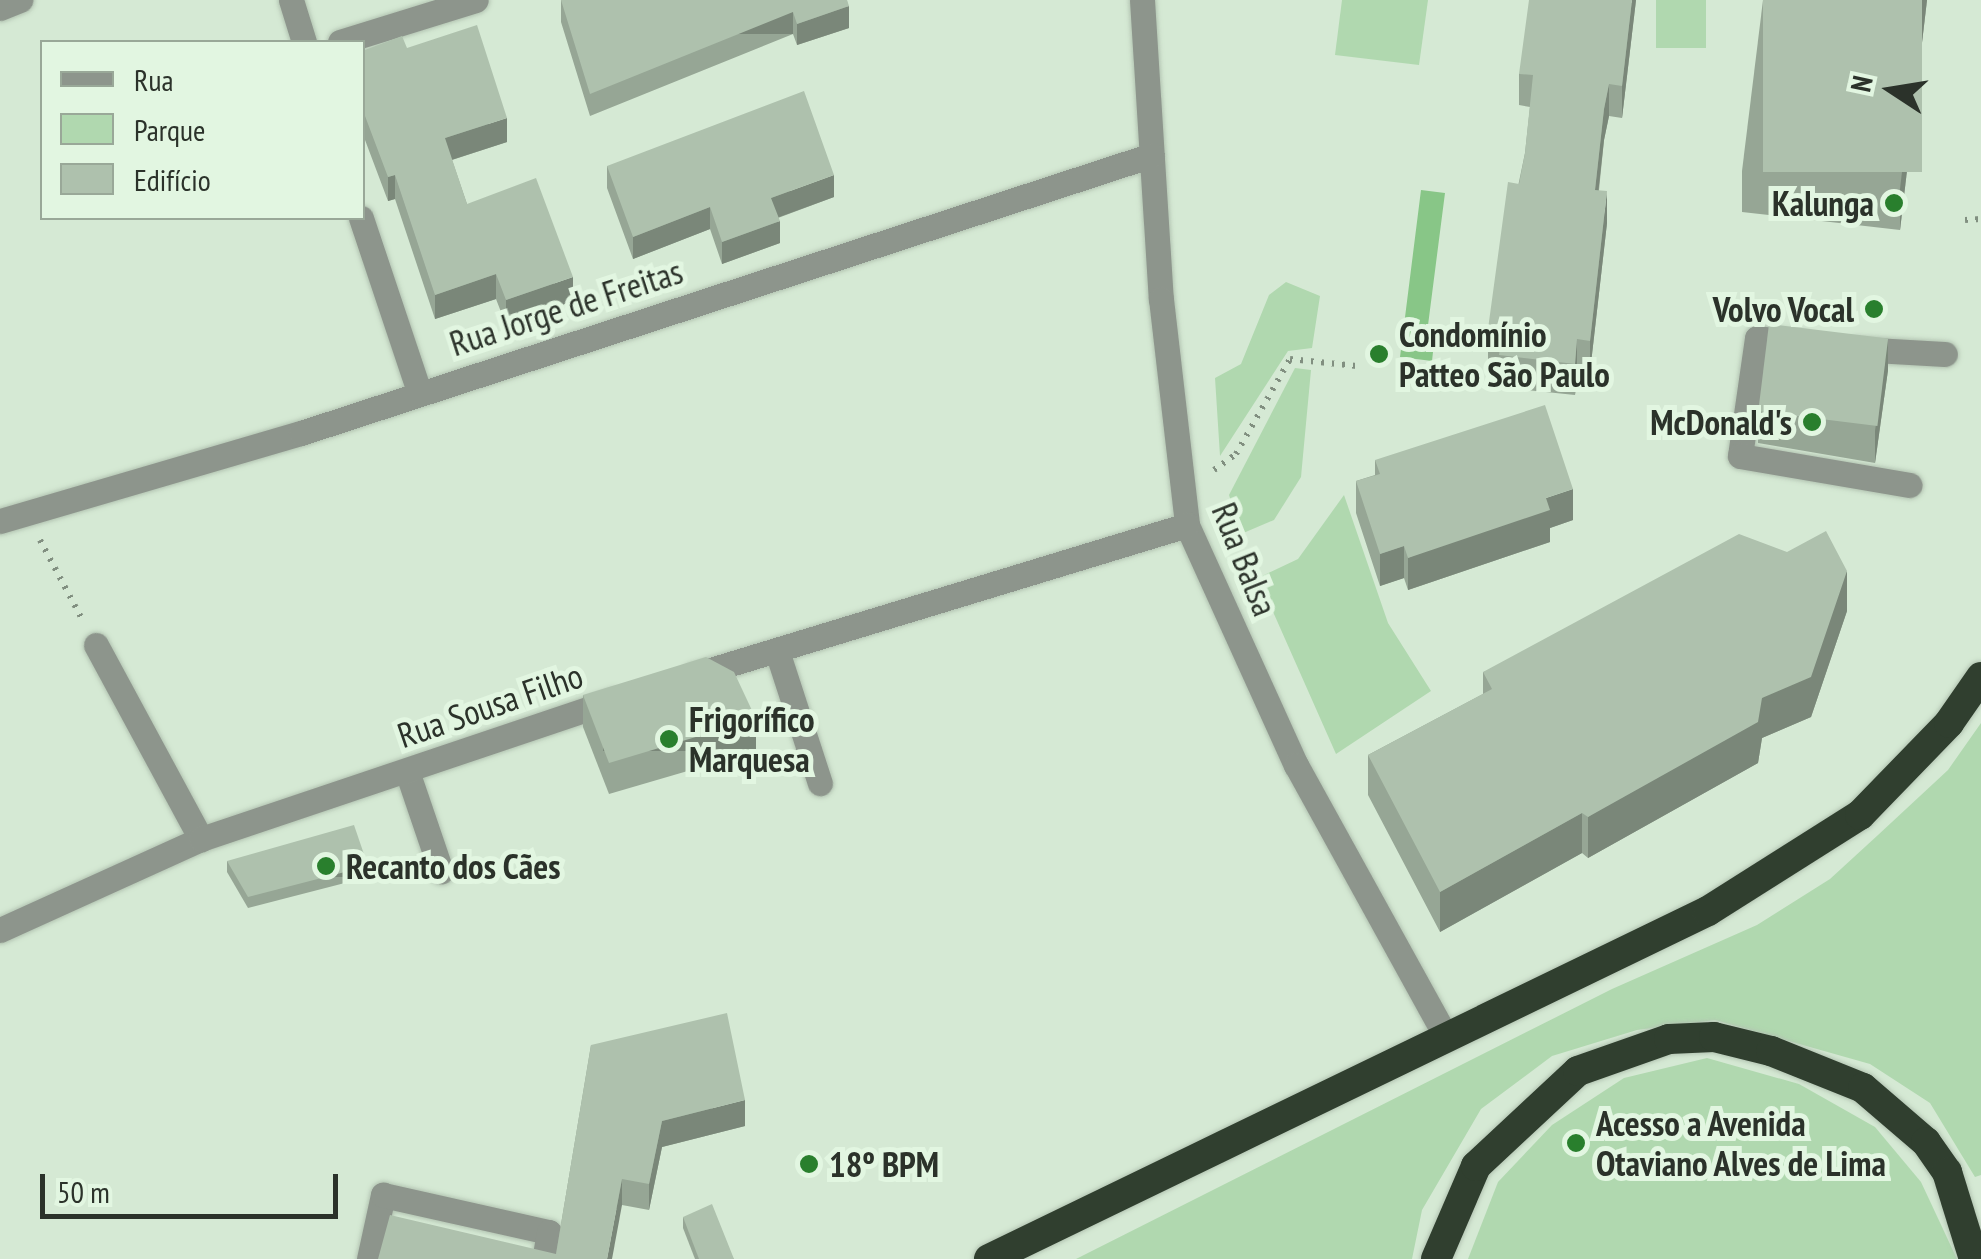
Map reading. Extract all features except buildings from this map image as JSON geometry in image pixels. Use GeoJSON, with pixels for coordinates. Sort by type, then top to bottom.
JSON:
{"type":"FeatureCollection","features":[{"type":"Feature","properties":{"kind":"highway"},"geometry":{"type":"LineString","coordinates":[[988,1259],[1708,910],[1860,815],[1949,722],[1981,677]]}},
{"type":"Feature","properties":{"kind":"highway"},"geometry":{"type":"LineString","coordinates":[[1436,1259],[1476,1166],[1578,1071],[1669,1039],[1714,1036],[1771,1050],[1863,1088],[1926,1142],[1947,1172],[1974,1259]]}},
{"type":"Feature","properties":{"kind":"street"},"geometry":{"type":"LineString","coordinates":[[0,8],[20,0]]}},
{"type":"Feature","properties":{"kind":"street"},"geometry":{"type":"LineString","coordinates":[[291,0],[303,40]]}},
{"type":"Feature","properties":{"kind":"street"},"geometry":{"type":"LineString","coordinates":[[346,40],[476,0]]}},
{"type":"Feature","properties":{"kind":"street","name":"Rua Balsa"},"geometry":{"type":"LineString","coordinates":[[1142,0],[1152,155],[1187,525],[1296,765],[1446,1036]]}},
{"type":"Feature","properties":{"kind":"street","name":"Rua Jorge de Freitas"},"geometry":{"type":"LineString","coordinates":[[12,516],[419,391],[1152,155]]}},
{"type":"Feature","properties":{"kind":"street"},"geometry":{"type":"LineString","coordinates":[[363,220],[419,391]]}},
{"type":"Feature","properties":{"kind":"street"},"geometry":{"type":"LineString","coordinates":[[1910,484],[1740,456],[1754,344],[1757,338],[1926,358],[1945,354]]}},
{"type":"Feature","properties":{"kind":"street"},"geometry":{"type":"LineString","coordinates":[[676,680],[1187,525]]}},
{"type":"Feature","properties":{"kind":"street"},"geometry":{"type":"LineString","coordinates":[[96,645],[201,838]]}},
{"type":"Feature","properties":{"kind":"street"},"geometry":{"type":"LineString","coordinates":[[777,651],[820,783]]}},
{"type":"Feature","properties":{"kind":"street","name":"Rua Sousa Filho"},"geometry":{"type":"LineString","coordinates":[[0,930],[201,838],[642,690]]}},
{"type":"Feature","properties":{"kind":"street"},"geometry":{"type":"LineString","coordinates":[[407,771],[441,871]]}},
{"type":"Feature","properties":{"kind":"street"},"geometry":{"type":"LineString","coordinates":[[369,1259],[382,1195],[549,1232],[544,1259]]}},
{"type":"Feature","properties":{"kind":"path"},"geometry":{"type":"LineString","coordinates":[[1965,220],[1981,219]]}},
{"type":"Feature","properties":{"kind":"path"},"geometry":{"type":"LineString","coordinates":[[1214,470],[1236,454],[1290,359],[1357,366]]}},
{"type":"Feature","properties":{"kind":"path"},"geometry":{"type":"LineString","coordinates":[[12,516],[96,645]]}},
{"type":"Feature","properties":{"kind":"green space"},"geometry":{"type":"Polygon","coordinates":[[[1342,0],[1428,0],[1419,65],[1335,55],[1342,0]]]}},
{"type":"Feature","properties":{"kind":"green space"},"geometry":{"type":"Polygon","coordinates":[[[1656,0],[1706,0],[1706,48],[1656,48],[1656,0]]]}},
{"type":"Feature","properties":{"kind":"green space"},"geometry":{"type":"Polygon","coordinates":[[[1286,282],[1320,296],[1312,348],[1288,351],[1220,456],[1215,378],[1241,364],[1269,295],[1286,282]]]}},
{"type":"Feature","properties":{"kind":"green space"},"geometry":{"type":"Polygon","coordinates":[[[1295,368],[1311,370],[1301,477],[1274,520],[1241,534],[1229,495],[1295,368]]]}},
{"type":"Feature","properties":{"kind":"green space"},"geometry":{"type":"Polygon","coordinates":[[[1344,495],[1388,623],[1431,691],[1336,754],[1258,578],[1298,559],[1344,495]]]}},
{"type":"Feature","properties":{"kind":"green space"},"geometry":{"type":"Polygon","coordinates":[[[1981,723],[1981,1175],[1975,1177],[1930,1103],[1870,1064],[1715,1020],[1637,1030],[1552,1056],[1481,1109],[1422,1210],[1412,1259],[1076,1259],[1612,989],[1757,925],[1830,879],[1948,770],[1981,723]]]}},
{"type":"Feature","properties":{"kind":"green space"},"geometry":{"type":"Polygon","coordinates":[[[1707,1058],[1799,1084],[1875,1127],[1921,1182],[1957,1259],[1468,1259],[1498,1182],[1552,1125],[1624,1078],[1707,1058]]]}},
{"type":"Feature","properties":{"kind":"shaded area"},"geometry":{"type":"Polygon","coordinates":[[[1421,190],[1445,193],[1427,333],[1435,334],[1432,361],[1400,357],[1421,190]]]}},
{"type":"Feature","properties":{"kind":"place","name":"Kalunga"},"geometry":{"type":"Point","coordinates":[1894,203]}},
{"type":"Feature","properties":{"kind":"place","name":"Volvo Vocal"},"geometry":{"type":"Point","coordinates":[1874,309]}},
{"type":"Feature","properties":{"kind":"place","name":"Condomínio Patteo São Paulo"},"geometry":{"type":"Point","coordinates":[1379,354]}},
{"type":"Feature","properties":{"kind":"place","name":"McDonald's"},"geometry":{"type":"Point","coordinates":[1812,422]}},
{"type":"Feature","properties":{"kind":"place","name":"Frigorífico Marquesa"},"geometry":{"type":"Point","coordinates":[669,739]}},
{"type":"Feature","properties":{"kind":"place","name":"Recanto dos Cães"},"geometry":{"type":"Point","coordinates":[326,866]}},
{"type":"Feature","properties":{"kind":"place","name":"Acesso a Avenida Otaviano Alves de Lima"},"geometry":{"type":"Point","coordinates":[1576,1143]}},
{"type":"Feature","properties":{"kind":"place","name":"18º BPM"},"geometry":{"type":"Point","coordinates":[809,1164]}}]}
